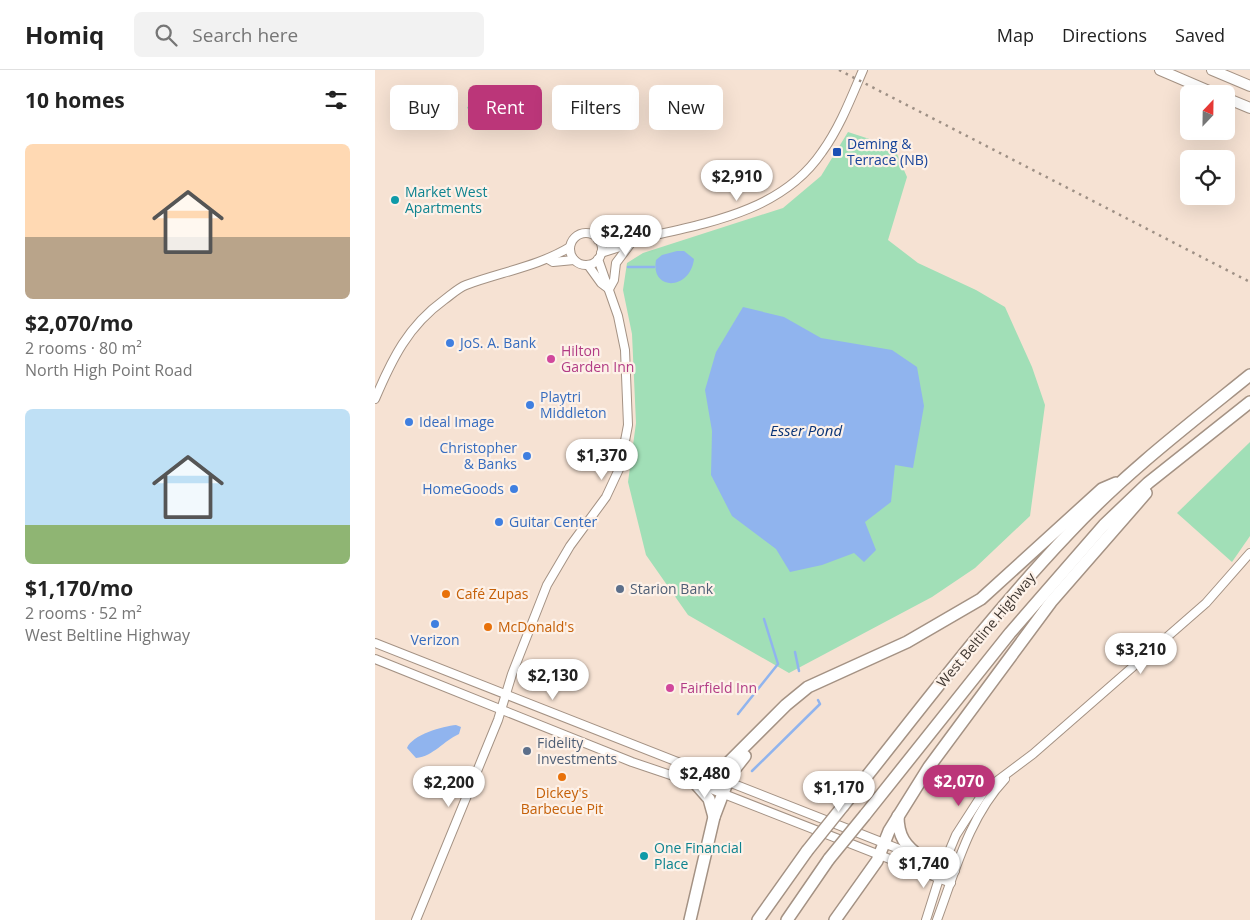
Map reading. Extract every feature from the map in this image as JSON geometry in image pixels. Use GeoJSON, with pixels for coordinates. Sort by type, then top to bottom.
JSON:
{"type":"FeatureCollection","features":[{"type":"Feature","properties":{"kind":"highway","name":"West Beltline Highway"},"geometry":{"type":"LineString","coordinates":[[758,920],[807,850],[1000,610],[1070,531],[1126,478],[1250,375]]}},
{"type":"Feature","properties":{"kind":"highway","name":"West Beltline Highway"},"geometry":{"type":"LineString","coordinates":[[787,920],[829,859],[1074,557],[1133,496],[1250,402]]}},
{"type":"Feature","properties":{"kind":"highway"},"geometry":{"type":"LineString","coordinates":[[835,920],[880,855],[898,816],[929,767],[1051,602],[1170,465]]}},
{"type":"Feature","properties":{"kind":"highway"},"geometry":{"type":"LineString","coordinates":[[707,774],[723,768],[786,705],[808,687],[817,685],[907,642],[981,599],[1102,489],[1126,478]]}},
{"type":"Feature","properties":{"kind":"highway"},"geometry":{"type":"LineString","coordinates":[[690,920],[714,817],[727,781],[780,717],[817,685]]}},
{"type":"Feature","properties":{"kind":"highway"},"geometry":{"type":"LineString","coordinates":[[695,784],[709,799],[714,817]]}},
{"type":"Feature","properties":{"kind":"highway"},"geometry":{"type":"LineString","coordinates":[[898,816],[898,831],[903,841],[921,857]]}},
{"type":"Feature","properties":{"kind":"main road"},"geometry":{"type":"LineString","coordinates":[[1160,70],[1195,85]]}},
{"type":"Feature","properties":{"kind":"main road"},"geometry":{"type":"LineString","coordinates":[[1212,70],[1250,86]]}},
{"type":"Feature","properties":{"kind":"main road"},"geometry":{"type":"LineString","coordinates":[[1235,102],[1250,108]]}},
{"type":"Feature","properties":{"kind":"street"},"geometry":{"type":"LineString","coordinates":[[375,399],[400,346],[424,315],[463,286],[548,259],[570,247],[573,240],[581,234],[589,234],[598,240],[633,240],[740,212],[765,202],[789,187],[802,176],[823,152],[834,133],[863,70]]}},
{"type":"Feature","properties":{"kind":"street"},"geometry":{"type":"LineString","coordinates":[[416,920],[501,710],[505,694],[553,572],[606,497],[614,482],[623,455],[627,425],[625,350],[618,316],[600,256],[598,240]]}},
{"type":"Feature","properties":{"kind":"street"},"geometry":{"type":"LineString","coordinates":[[548,259],[553,262],[574,260],[580,264],[588,265],[600,256],[633,240]]}},
{"type":"Feature","properties":{"kind":"street"},"geometry":{"type":"LineString","coordinates":[[609,290],[613,280],[615,263],[633,240]]}},
{"type":"Feature","properties":{"kind":"street"},"geometry":{"type":"LineString","coordinates":[[570,247],[574,260]]}},
{"type":"Feature","properties":{"kind":"street"},"geometry":{"type":"LineString","coordinates":[[588,265],[601,283],[609,290]]}},
{"type":"Feature","properties":{"kind":"street"},"geometry":{"type":"LineString","coordinates":[[926,920],[943,866],[956,836],[976,801],[985,790],[1037,750],[1206,602],[1250,553]]}},
{"type":"Feature","properties":{"kind":"street"},"geometry":{"type":"LineString","coordinates":[[375,643],[955,871]]}},
{"type":"Feature","properties":{"kind":"street"},"geometry":{"type":"LineString","coordinates":[[375,659],[631,762],[723,794],[951,883]]}},
{"type":"Feature","properties":{"kind":"street"},"geometry":{"type":"LineString","coordinates":[[937,920],[979,814],[1008,773]]}},
{"type":"Feature","properties":{"kind":"green space"},"geometry":{"type":"Polygon","coordinates":[[[848,132],[894,147],[907,177],[888,240],[918,263],[976,290],[1005,307],[1032,367],[1045,405],[1030,516],[975,568],[932,597],[789,673],[688,615],[646,555],[628,482],[636,423],[632,334],[623,290],[627,263],[643,253],[783,208],[821,176],[848,132]]]}},
{"type":"Feature","properties":{"kind":"green space"},"geometry":{"type":"Polygon","coordinates":[[[1250,442],[1250,536],[1232,562],[1177,513],[1250,442]]]}},
{"type":"Feature","properties":{"kind":"water"},"geometry":{"type":"Polygon","coordinates":[[[684,251],[694,259],[691,270],[679,282],[664,282],[656,270],[656,260],[662,255],[684,251]]]}},
{"type":"Feature","properties":{"kind":"water","name":"Esser Pond"},"geometry":{"type":"Polygon","coordinates":[[[743,307],[784,317],[821,338],[892,350],[917,367],[924,406],[913,468],[895,465],[891,502],[865,522],[876,550],[864,562],[854,553],[822,565],[790,572],[776,549],[732,516],[711,475],[712,431],[705,390],[716,352],[743,307]]]}},
{"type":"Feature","properties":{"kind":"water"},"geometry":{"type":"Polygon","coordinates":[[[456,725],[461,727],[459,734],[422,757],[416,758],[407,748],[410,743],[421,735],[436,729],[456,725]]]}},
{"type":"Feature","properties":{"kind":"waterway"},"geometry":{"type":"LineString","coordinates":[[628,267],[654,267]]}},
{"type":"Feature","properties":{"kind":"waterway"},"geometry":{"type":"LineString","coordinates":[[738,714],[778,664],[764,619]]}},
{"type":"Feature","properties":{"kind":"waterway"},"geometry":{"type":"LineString","coordinates":[[795,652],[799,671]]}},
{"type":"Feature","properties":{"kind":"waterway"},"geometry":{"type":"LineString","coordinates":[[752,771],[820,704],[818,700]]}},
{"type":"Feature","properties":{"kind":"railway"},"geometry":{"type":"LineString","coordinates":[[839,70],[1250,282]]}},
{"type":"Feature","properties":{"kind":"place","name":"Deming & Terrace (NB)"},"geometry":{"type":"Point","coordinates":[837,152]}},
{"type":"Feature","properties":{"kind":"place","name":"Market West Apartments"},"geometry":{"type":"Point","coordinates":[395,200]}},
{"type":"Feature","properties":{"kind":"place","name":"JoS. A. Bank"},"geometry":{"type":"Point","coordinates":[450,343]}},
{"type":"Feature","properties":{"kind":"place","name":"Hilton Garden Inn"},"geometry":{"type":"Point","coordinates":[551,359]}},
{"type":"Feature","properties":{"kind":"place","name":"Playtri Middleton"},"geometry":{"type":"Point","coordinates":[530,405]}},
{"type":"Feature","properties":{"kind":"place","name":"Ideal Image"},"geometry":{"type":"Point","coordinates":[409,422]}},
{"type":"Feature","properties":{"kind":"place","name":"Christopher & Banks"},"geometry":{"type":"Point","coordinates":[527,456]}},
{"type":"Feature","properties":{"kind":"place","name":"HomeGoods"},"geometry":{"type":"Point","coordinates":[514,489]}},
{"type":"Feature","properties":{"kind":"place","name":"Guitar Center"},"geometry":{"type":"Point","coordinates":[499,522]}},
{"type":"Feature","properties":{"kind":"place","name":"Starion Bank"},"geometry":{"type":"Point","coordinates":[620,589]}},
{"type":"Feature","properties":{"kind":"place","name":"Café Zupas"},"geometry":{"type":"Point","coordinates":[446,594]}},
{"type":"Feature","properties":{"kind":"place","name":"Verizon"},"geometry":{"type":"Point","coordinates":[435,624]}},
{"type":"Feature","properties":{"kind":"place","name":"McDonald's"},"geometry":{"type":"Point","coordinates":[488,627]}},
{"type":"Feature","properties":{"kind":"place","name":"Fairfield Inn"},"geometry":{"type":"Point","coordinates":[670,688]}},
{"type":"Feature","properties":{"kind":"place","name":"Fidelity Investments"},"geometry":{"type":"Point","coordinates":[527,751]}},
{"type":"Feature","properties":{"kind":"place","name":"Dickey's Barbecue Pit"},"geometry":{"type":"Point","coordinates":[562,777]}},
{"type":"Feature","properties":{"kind":"place","name":"One Financial Place"},"geometry":{"type":"Point","coordinates":[644,856]}}]}
